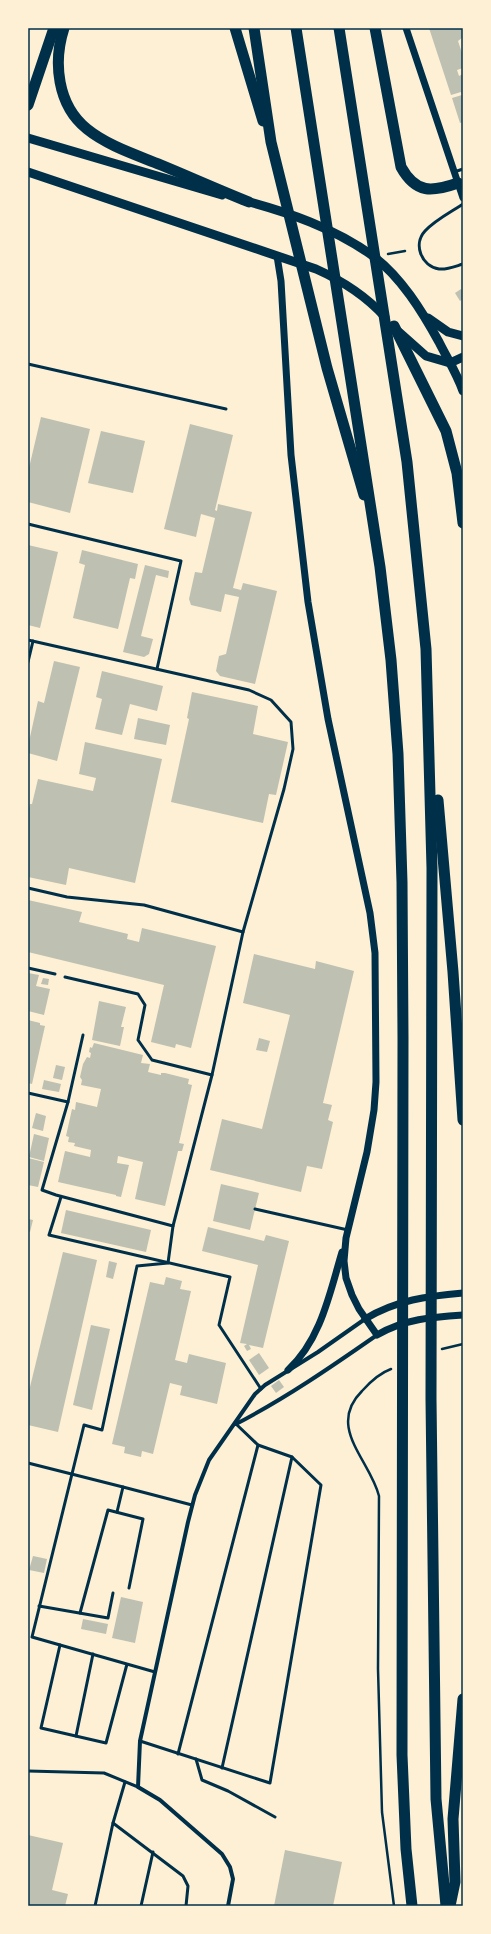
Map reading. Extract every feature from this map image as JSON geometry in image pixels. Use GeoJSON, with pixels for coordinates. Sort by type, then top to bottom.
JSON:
{"type":"FeatureCollection","features":[{"type":"Feature","properties":{"kind":"highway"},"geometry":{"type":"LineString","coordinates":[[28,105],[54,28]]}},
{"type":"Feature","properties":{"kind":"highway"},"geometry":{"type":"LineString","coordinates":[[64,28],[59,50],[59,77],[68,104],[83,125],[95,135],[124,149],[249,202]]}},
{"type":"Feature","properties":{"kind":"highway"},"geometry":{"type":"LineString","coordinates":[[235,28],[271,142],[327,368],[376,536]]}},
{"type":"Feature","properties":{"kind":"highway"},"geometry":{"type":"LineString","coordinates":[[254,28],[271,142]]}},
{"type":"Feature","properties":{"kind":"highway"},"geometry":{"type":"LineString","coordinates":[[296,28],[376,536],[392,666],[401,817],[403,1786],[406,1849],[412,1906]]}},
{"type":"Feature","properties":{"kind":"highway"},"geometry":{"type":"LineString","coordinates":[[339,28],[409,472],[424,618],[453,972],[463,1120]]}},
{"type":"Feature","properties":{"kind":"highway"},"geometry":{"type":"LineString","coordinates":[[375,28],[400,167],[406,177],[413,184],[428,190],[438,190],[458,183]]}},
{"type":"Feature","properties":{"kind":"highway"},"geometry":{"type":"LineString","coordinates":[[394,326],[446,431],[458,473],[463,523]]}},
{"type":"Feature","properties":{"kind":"highway"},"geometry":{"type":"LineString","coordinates":[[428,680],[432,868],[431,1399],[436,1799],[446,1906]]}},
{"type":"Feature","properties":{"kind":"highway"},"geometry":{"type":"LineString","coordinates":[[450,1906],[455,1882],[453,1819],[463,1698]]}},
{"type":"Feature","properties":{"kind":"main road"},"geometry":{"type":"LineString","coordinates":[[28,138],[140,172],[249,202],[303,219],[334,232],[374,257],[400,283],[423,314],[450,363],[463,391]]}},
{"type":"Feature","properties":{"kind":"main road"},"geometry":{"type":"LineString","coordinates":[[28,172],[316,269],[341,280],[361,294],[378,308],[414,347],[426,356],[450,363],[463,357]]}},
{"type":"Feature","properties":{"kind":"main road"},"geometry":{"type":"LineString","coordinates":[[423,314],[448,332],[463,336]]}},
{"type":"Feature","properties":{"kind":"street"},"geometry":{"type":"LineString","coordinates":[[406,28],[463,198]]}},
{"type":"Feature","properties":{"kind":"street"},"geometry":{"type":"LineString","coordinates":[[277,256],[281,281],[291,462],[307,595],[328,719],[370,913],[375,953],[376,1082],[374,1110],[367,1152],[346,1238],[321,1318],[301,1356],[288,1370]]}},
{"type":"Feature","properties":{"kind":"street"},"geometry":{"type":"LineString","coordinates":[[346,1238],[344,1261],[346,1278],[355,1303],[377,1335]]}},
{"type":"Feature","properties":{"kind":"street"},"geometry":{"type":"LineString","coordinates":[[228,1906],[233,1879],[230,1867],[222,1854],[160,1800],[138,1787],[140,1741],[192,1505],[201,1476],[209,1460],[236,1424],[246,1406],[265,1385],[314,1355],[365,1319],[384,1309],[405,1301],[432,1296],[463,1293]]}},
{"type":"Feature","properties":{"kind":"street"},"geometry":{"type":"LineString","coordinates":[[236,1424],[263,1410],[330,1368],[377,1335],[396,1325],[435,1316],[463,1315]]}},
{"type":"Feature","properties":{"kind":"lane"},"geometry":{"type":"LineString","coordinates":[[454,172],[463,169]]}},
{"type":"Feature","properties":{"kind":"lane"},"geometry":{"type":"LineString","coordinates":[[463,204],[425,231],[420,238],[418,246],[425,260],[431,266],[438,269],[463,264]]}},
{"type":"Feature","properties":{"kind":"lane"},"geometry":{"type":"LineString","coordinates":[[28,364],[226,409]]}},
{"type":"Feature","properties":{"kind":"lane"},"geometry":{"type":"LineString","coordinates":[[28,524],[181,561],[157,670]]}},
{"type":"Feature","properties":{"kind":"lane"},"geometry":{"type":"LineString","coordinates":[[28,640],[249,690],[271,700],[291,722],[293,750],[284,789],[243,932],[212,1075],[173,1226],[168,1263]]}},
{"type":"Feature","properties":{"kind":"lane"},"geometry":{"type":"LineString","coordinates":[[28,662],[33,641]]}},
{"type":"Feature","properties":{"kind":"lane"},"geometry":{"type":"LineString","coordinates":[[28,888],[67,898],[144,905],[243,932]]}},
{"type":"Feature","properties":{"kind":"lane"},"geometry":{"type":"LineString","coordinates":[[28,968],[55,974]]}},
{"type":"Feature","properties":{"kind":"lane"},"geometry":{"type":"LineString","coordinates":[[65,977],[138,994],[146,1005],[138,1040],[152,1060],[212,1075]]}},
{"type":"Feature","properties":{"kind":"lane"},"geometry":{"type":"LineString","coordinates":[[83,1035],[68,1102],[42,1190],[61,1197],[173,1226]]}},
{"type":"Feature","properties":{"kind":"lane"},"geometry":{"type":"LineString","coordinates":[[28,1093],[68,1102]]}},
{"type":"Feature","properties":{"kind":"lane"},"geometry":{"type":"LineString","coordinates":[[61,1197],[49,1235],[230,1277],[219,1325],[261,1389]]}},
{"type":"Feature","properties":{"kind":"lane"},"geometry":{"type":"LineString","coordinates":[[255,1209],[348,1230]]}},
{"type":"Feature","properties":{"kind":"lane"},"geometry":{"type":"LineString","coordinates":[[155,1672],[32,1637],[84,1425],[102,1430],[137,1266],[168,1263]]}},
{"type":"Feature","properties":{"kind":"lane"},"geometry":{"type":"LineString","coordinates":[[140,1741],[270,1783],[321,1485],[292,1457],[258,1444],[236,1424]]}},
{"type":"Feature","properties":{"kind":"lane"},"geometry":{"type":"LineString","coordinates":[[178,1754],[258,1444]]}},
{"type":"Feature","properties":{"kind":"lane"},"geometry":{"type":"LineString","coordinates":[[222,1768],[292,1457]]}},
{"type":"Feature","properties":{"kind":"lane"},"geometry":{"type":"LineString","coordinates":[[28,1463],[192,1505]]}},
{"type":"Feature","properties":{"kind":"lane"},"geometry":{"type":"LineString","coordinates":[[117,1512],[123,1487]]}},
{"type":"Feature","properties":{"kind":"lane"},"geometry":{"type":"LineString","coordinates":[[80,1613],[108,1510],[143,1519],[129,1588]]}},
{"type":"Feature","properties":{"kind":"lane"},"geometry":{"type":"LineString","coordinates":[[39,1606],[108,1618],[113,1593]]}},
{"type":"Feature","properties":{"kind":"lane"},"geometry":{"type":"LineString","coordinates":[[60,1644],[41,1728],[106,1743],[127,1664]]}},
{"type":"Feature","properties":{"kind":"lane"},"geometry":{"type":"LineString","coordinates":[[76,1736],[93,1654]]}},
{"type":"Feature","properties":{"kind":"lane"},"geometry":{"type":"LineString","coordinates":[[196,1759],[202,1780],[228,1791],[274,1817]]}},
{"type":"Feature","properties":{"kind":"lane"},"geometry":{"type":"LineString","coordinates":[[28,1771],[104,1773],[138,1787]]}},
{"type":"Feature","properties":{"kind":"lane"},"geometry":{"type":"LineString","coordinates":[[95,1906],[113,1823],[125,1782]]}},
{"type":"Feature","properties":{"kind":"lane"},"geometry":{"type":"LineString","coordinates":[[113,1823],[183,1876],[188,1886],[186,1906]]}},
{"type":"Feature","properties":{"kind":"lane"},"geometry":{"type":"LineString","coordinates":[[141,1906],[153,1852]]}},
{"type":"Feature","properties":{"kind":"path"},"geometry":{"type":"LineString","coordinates":[[438,1351],[463,1344]]}},
{"type":"Feature","properties":{"kind":"path"},"geometry":{"type":"LineString","coordinates":[[394,1906],[382,1812],[378,1669],[380,1496],[374,1481],[351,1438],[348,1422],[351,1406],[360,1392],[383,1372],[397,1366]]}},
{"type":"Feature","properties":{"kind":"building"},"geometry":{"type":"Polygon","coordinates":[[[429,28],[463,28],[463,37],[458,41],[463,56],[463,68],[457,70],[459,76],[463,74],[463,122],[460,123],[452,98],[462,95],[461,92],[451,95],[429,28]]]}},
{"type":"Feature","properties":{"kind":"building"},"geometry":{"type":"Polygon","coordinates":[[[461,289],[463,292],[463,299],[460,301],[455,293],[461,289]]]}},
{"type":"Feature","properties":{"kind":"building"},"geometry":{"type":"Polygon","coordinates":[[[41,417],[90,429],[70,513],[28,502],[28,472],[41,417]]]}},
{"type":"Feature","properties":{"kind":"building"},"geometry":{"type":"Polygon","coordinates":[[[190,424],[233,435],[215,510],[217,511],[218,504],[252,512],[233,588],[241,590],[243,583],[277,591],[255,684],[220,676],[216,671],[219,656],[226,654],[239,597],[225,594],[221,612],[191,605],[189,599],[195,572],[202,573],[215,518],[201,514],[196,537],[164,529],[190,424]]]}},
{"type":"Feature","properties":{"kind":"building"},"geometry":{"type":"Polygon","coordinates":[[[101,431],[145,441],[133,493],[88,483],[101,431]]]}},
{"type":"Feature","properties":{"kind":"building"},"geometry":{"type":"Polygon","coordinates":[[[28,545],[58,552],[40,628],[28,625],[28,545]]]}},
{"type":"Feature","properties":{"kind":"building"},"geometry":{"type":"Polygon","coordinates":[[[82,550],[138,564],[135,579],[130,578],[118,629],[73,618],[85,565],[79,563],[82,550]]]}},
{"type":"Feature","properties":{"kind":"building"},"geometry":{"type":"Polygon","coordinates":[[[145,565],[169,571],[168,578],[156,575],[141,636],[153,639],[149,654],[144,657],[123,652],[145,565]]]}},
{"type":"Feature","properties":{"kind":"building"},"geometry":{"type":"Polygon","coordinates":[[[54,661],[80,667],[57,761],[28,753],[28,746],[38,701],[44,703],[54,661]]]}},
{"type":"Feature","properties":{"kind":"building"},"geometry":{"type":"Polygon","coordinates":[[[102,671],[163,686],[157,711],[130,704],[122,735],[95,729],[102,699],[96,697],[102,671]]]}},
{"type":"Feature","properties":{"kind":"building"},"geometry":{"type":"Polygon","coordinates":[[[192,692],[258,706],[253,734],[288,742],[276,795],[269,794],[263,823],[171,802],[189,719],[187,718],[192,692]]]}},
{"type":"Feature","properties":{"kind":"building"},"geometry":{"type":"Polygon","coordinates":[[[138,718],[170,725],[166,745],[134,739],[138,718]]]}},
{"type":"Feature","properties":{"kind":"building"},"geometry":{"type":"Polygon","coordinates":[[[85,742],[162,759],[135,883],[69,868],[66,885],[28,877],[28,813],[30,804],[32,804],[38,779],[93,791],[96,778],[79,774],[85,742]]]}},
{"type":"Feature","properties":{"kind":"building"},"geometry":{"type":"Polygon","coordinates":[[[28,900],[82,912],[79,922],[128,934],[127,939],[139,942],[142,928],[216,946],[191,1048],[176,1044],[175,1048],[151,1042],[164,985],[28,952],[28,900]]]}},
{"type":"Feature","properties":{"kind":"building"},"geometry":{"type":"Polygon","coordinates":[[[254,954],[315,969],[316,961],[354,971],[323,1103],[332,1105],[328,1120],[333,1122],[322,1169],[307,1166],[301,1192],[210,1170],[222,1119],[262,1129],[290,1015],[243,1003],[254,954]]]}},
{"type":"Feature","properties":{"kind":"building"},"geometry":{"type":"Polygon","coordinates":[[[28,973],[39,975],[36,986],[50,989],[44,1015],[28,1011],[28,973]]]}},
{"type":"Feature","properties":{"kind":"building"},"geometry":{"type":"Polygon","coordinates":[[[43,978],[49,979],[48,985],[41,984],[43,978]]]}},
{"type":"Feature","properties":{"kind":"building"},"geometry":{"type":"Polygon","coordinates":[[[99,1001],[126,1007],[121,1027],[124,1027],[120,1046],[92,1040],[99,1001]]]}},
{"type":"Feature","properties":{"kind":"building"},"geometry":{"type":"Polygon","coordinates":[[[28,1020],[45,1026],[32,1084],[28,1083],[28,1020]]]}},
{"type":"Feature","properties":{"kind":"building"},"geometry":{"type":"Polygon","coordinates":[[[259,1038],[270,1041],[267,1052],[256,1050],[259,1038]]]}},
{"type":"Feature","properties":{"kind":"building"},"geometry":{"type":"Polygon","coordinates":[[[94,1043],[143,1055],[141,1063],[150,1064],[148,1072],[161,1075],[161,1073],[165,1073],[189,1079],[188,1084],[192,1085],[179,1143],[184,1144],[182,1151],[178,1151],[165,1206],[135,1199],[143,1162],[118,1156],[117,1163],[129,1165],[121,1197],[58,1182],[65,1151],[90,1157],[91,1150],[74,1146],[75,1143],[68,1142],[69,1137],[66,1136],[72,1109],[75,1110],[76,1102],[97,1107],[101,1089],[81,1085],[82,1080],[80,1077],[83,1064],[87,1057],[90,1058],[90,1047],[92,1048],[94,1043]]]}},
{"type":"Feature","properties":{"kind":"building"},"geometry":{"type":"Polygon","coordinates":[[[56,1065],[65,1067],[62,1080],[53,1078],[56,1065]]]}},
{"type":"Feature","properties":{"kind":"building"},"geometry":{"type":"Polygon","coordinates":[[[44,1080],[61,1084],[59,1092],[42,1089],[44,1080]]]}},
{"type":"Feature","properties":{"kind":"building"},"geometry":{"type":"Polygon","coordinates":[[[36,1113],[46,1116],[43,1131],[32,1128],[36,1113]]]}},
{"type":"Feature","properties":{"kind":"building"},"geometry":{"type":"Polygon","coordinates":[[[34,1134],[49,1138],[44,1161],[29,1157],[34,1134]]]}},
{"type":"Feature","properties":{"kind":"building"},"geometry":{"type":"Polygon","coordinates":[[[28,1158],[44,1162],[38,1187],[28,1185],[28,1158]]]}},
{"type":"Feature","properties":{"kind":"building"},"geometry":{"type":"Polygon","coordinates":[[[221,1184],[259,1193],[250,1230],[213,1221],[221,1184]]]}},
{"type":"Feature","properties":{"kind":"building"},"geometry":{"type":"Polygon","coordinates":[[[66,1210],[151,1230],[146,1252],[61,1233],[66,1210]]]}},
{"type":"Feature","properties":{"kind":"building"},"geometry":{"type":"Polygon","coordinates":[[[28,1219],[33,1220],[30,1232],[28,1231],[28,1219]]]}},
{"type":"Feature","properties":{"kind":"building"},"geometry":{"type":"Polygon","coordinates":[[[208,1227],[264,1241],[266,1235],[289,1241],[263,1348],[249,1345],[251,1349],[247,1351],[244,1346],[247,1344],[240,1343],[258,1265],[202,1251],[208,1227]]]}},
{"type":"Feature","properties":{"kind":"building"},"geometry":{"type":"Polygon","coordinates":[[[63,1252],[97,1260],[58,1432],[28,1425],[28,1395],[63,1252]]]}},
{"type":"Feature","properties":{"kind":"building"},"geometry":{"type":"Polygon","coordinates":[[[109,1261],[117,1263],[113,1279],[106,1277],[109,1261]]]}},
{"type":"Feature","properties":{"kind":"building"},"geometry":{"type":"Polygon","coordinates":[[[166,1277],[182,1281],[180,1289],[191,1291],[175,1360],[187,1363],[189,1354],[226,1363],[217,1404],[180,1395],[182,1386],[170,1383],[153,1454],[142,1451],[141,1457],[124,1453],[125,1447],[112,1444],[150,1282],[164,1285],[166,1277]]]}},
{"type":"Feature","properties":{"kind":"building"},"geometry":{"type":"Polygon","coordinates":[[[91,1325],[110,1329],[92,1410],[73,1405],[91,1325]]]}},
{"type":"Feature","properties":{"kind":"building"},"geometry":{"type":"Polygon","coordinates":[[[259,1353],[269,1368],[259,1375],[249,1360],[259,1353]]]}},
{"type":"Feature","properties":{"kind":"building"},"geometry":{"type":"Polygon","coordinates":[[[279,1380],[284,1387],[276,1393],[271,1386],[279,1380]]]}},
{"type":"Feature","properties":{"kind":"building"},"geometry":{"type":"Polygon","coordinates":[[[33,1556],[47,1559],[44,1573],[29,1570],[33,1556]]]}},
{"type":"Feature","properties":{"kind":"building"},"geometry":{"type":"Polygon","coordinates":[[[121,1597],[143,1602],[135,1643],[112,1638],[121,1597]]]}},
{"type":"Feature","properties":{"kind":"building"},"geometry":{"type":"Polygon","coordinates":[[[83,1619],[108,1624],[106,1634],[81,1629],[83,1619]]]}},
{"type":"Feature","properties":{"kind":"building"},"geometry":{"type":"Polygon","coordinates":[[[28,1835],[63,1843],[52,1890],[68,1894],[65,1906],[28,1906],[28,1835]]]}},
{"type":"Feature","properties":{"kind":"building"},"geometry":{"type":"Polygon","coordinates":[[[285,1850],[342,1862],[333,1906],[274,1906],[285,1850]]]}}]}
